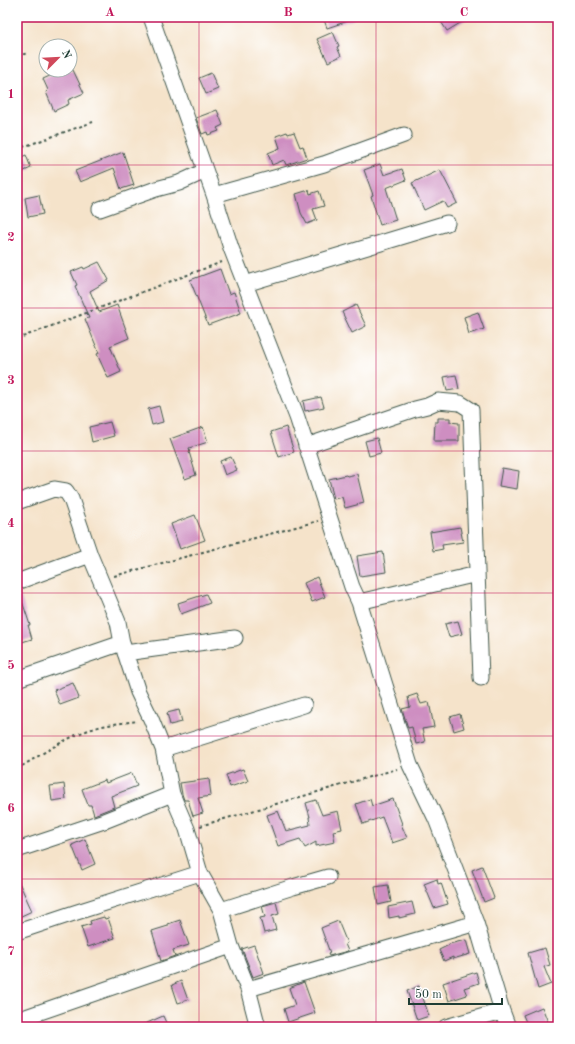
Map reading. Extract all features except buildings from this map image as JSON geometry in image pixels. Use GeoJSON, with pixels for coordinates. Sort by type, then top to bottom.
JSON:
{"type":"FeatureCollection","features":[{"type":"Feature","properties":{"kind":"street"},"geometry":{"type":"LineString","coordinates":[[151,17],[214,195],[234,257],[297,417],[352,587],[359,602],[410,765],[436,820],[476,923],[508,1027]]}},
{"type":"Feature","properties":{"kind":"street"},"geometry":{"type":"LineString","coordinates":[[214,195],[324,164],[404,135]]}},
{"type":"Feature","properties":{"kind":"street"},"geometry":{"type":"LineString","coordinates":[[100,209],[156,189],[179,183],[205,171]]}},
{"type":"Feature","properties":{"kind":"street"},"geometry":{"type":"LineString","coordinates":[[245,284],[447,223]]}},
{"type":"Feature","properties":{"kind":"street"},"geometry":{"type":"LineString","coordinates":[[306,446],[438,401],[460,403],[471,410],[481,678]]}},
{"type":"Feature","properties":{"kind":"street"},"geometry":{"type":"LineString","coordinates":[[17,502],[54,489],[66,491],[71,499],[90,555],[118,622],[123,648],[138,692],[163,749],[172,794],[187,829],[200,873],[221,910],[231,946],[248,989],[258,1027]]}},
{"type":"Feature","properties":{"kind":"street"},"geometry":{"type":"LineString","coordinates":[[17,582],[90,555]]}},
{"type":"Feature","properties":{"kind":"street"},"geometry":{"type":"LineString","coordinates":[[359,602],[477,574]]}},
{"type":"Feature","properties":{"kind":"street"},"geometry":{"type":"LineString","coordinates":[[17,679],[123,648],[235,638]]}},
{"type":"Feature","properties":{"kind":"street"},"geometry":{"type":"LineString","coordinates":[[163,749],[304,705]]}},
{"type":"Feature","properties":{"kind":"street"},"geometry":{"type":"LineString","coordinates":[[17,850],[104,821],[172,794]]}},
{"type":"Feature","properties":{"kind":"street"},"geometry":{"type":"LineString","coordinates":[[17,932],[74,912],[200,873]]}},
{"type":"Feature","properties":{"kind":"street"},"geometry":{"type":"LineString","coordinates":[[221,910],[293,887],[328,878]]}},
{"type":"Feature","properties":{"kind":"street"},"geometry":{"type":"LineString","coordinates":[[248,989],[476,923]]}},
{"type":"Feature","properties":{"kind":"street"},"geometry":{"type":"LineString","coordinates":[[17,1020],[231,946]]}},
{"type":"Feature","properties":{"kind":"street"},"geometry":{"type":"LineString","coordinates":[[446,1027],[502,1011]]}},
{"type":"Feature","properties":{"kind":"path"},"geometry":{"type":"LineString","coordinates":[[17,56],[28,53]]}},
{"type":"Feature","properties":{"kind":"path"},"geometry":{"type":"LineString","coordinates":[[17,150],[93,122]]}},
{"type":"Feature","properties":{"kind":"path"},"geometry":{"type":"LineString","coordinates":[[17,340],[234,257]]}},
{"type":"Feature","properties":{"kind":"path"},"geometry":{"type":"LineString","coordinates":[[101,580],[330,518]]}},
{"type":"Feature","properties":{"kind":"path"},"geometry":{"type":"LineString","coordinates":[[17,768],[75,736],[91,729],[151,719]]}},
{"type":"Feature","properties":{"kind":"path"},"geometry":{"type":"LineString","coordinates":[[187,829],[410,765]]}}]}
